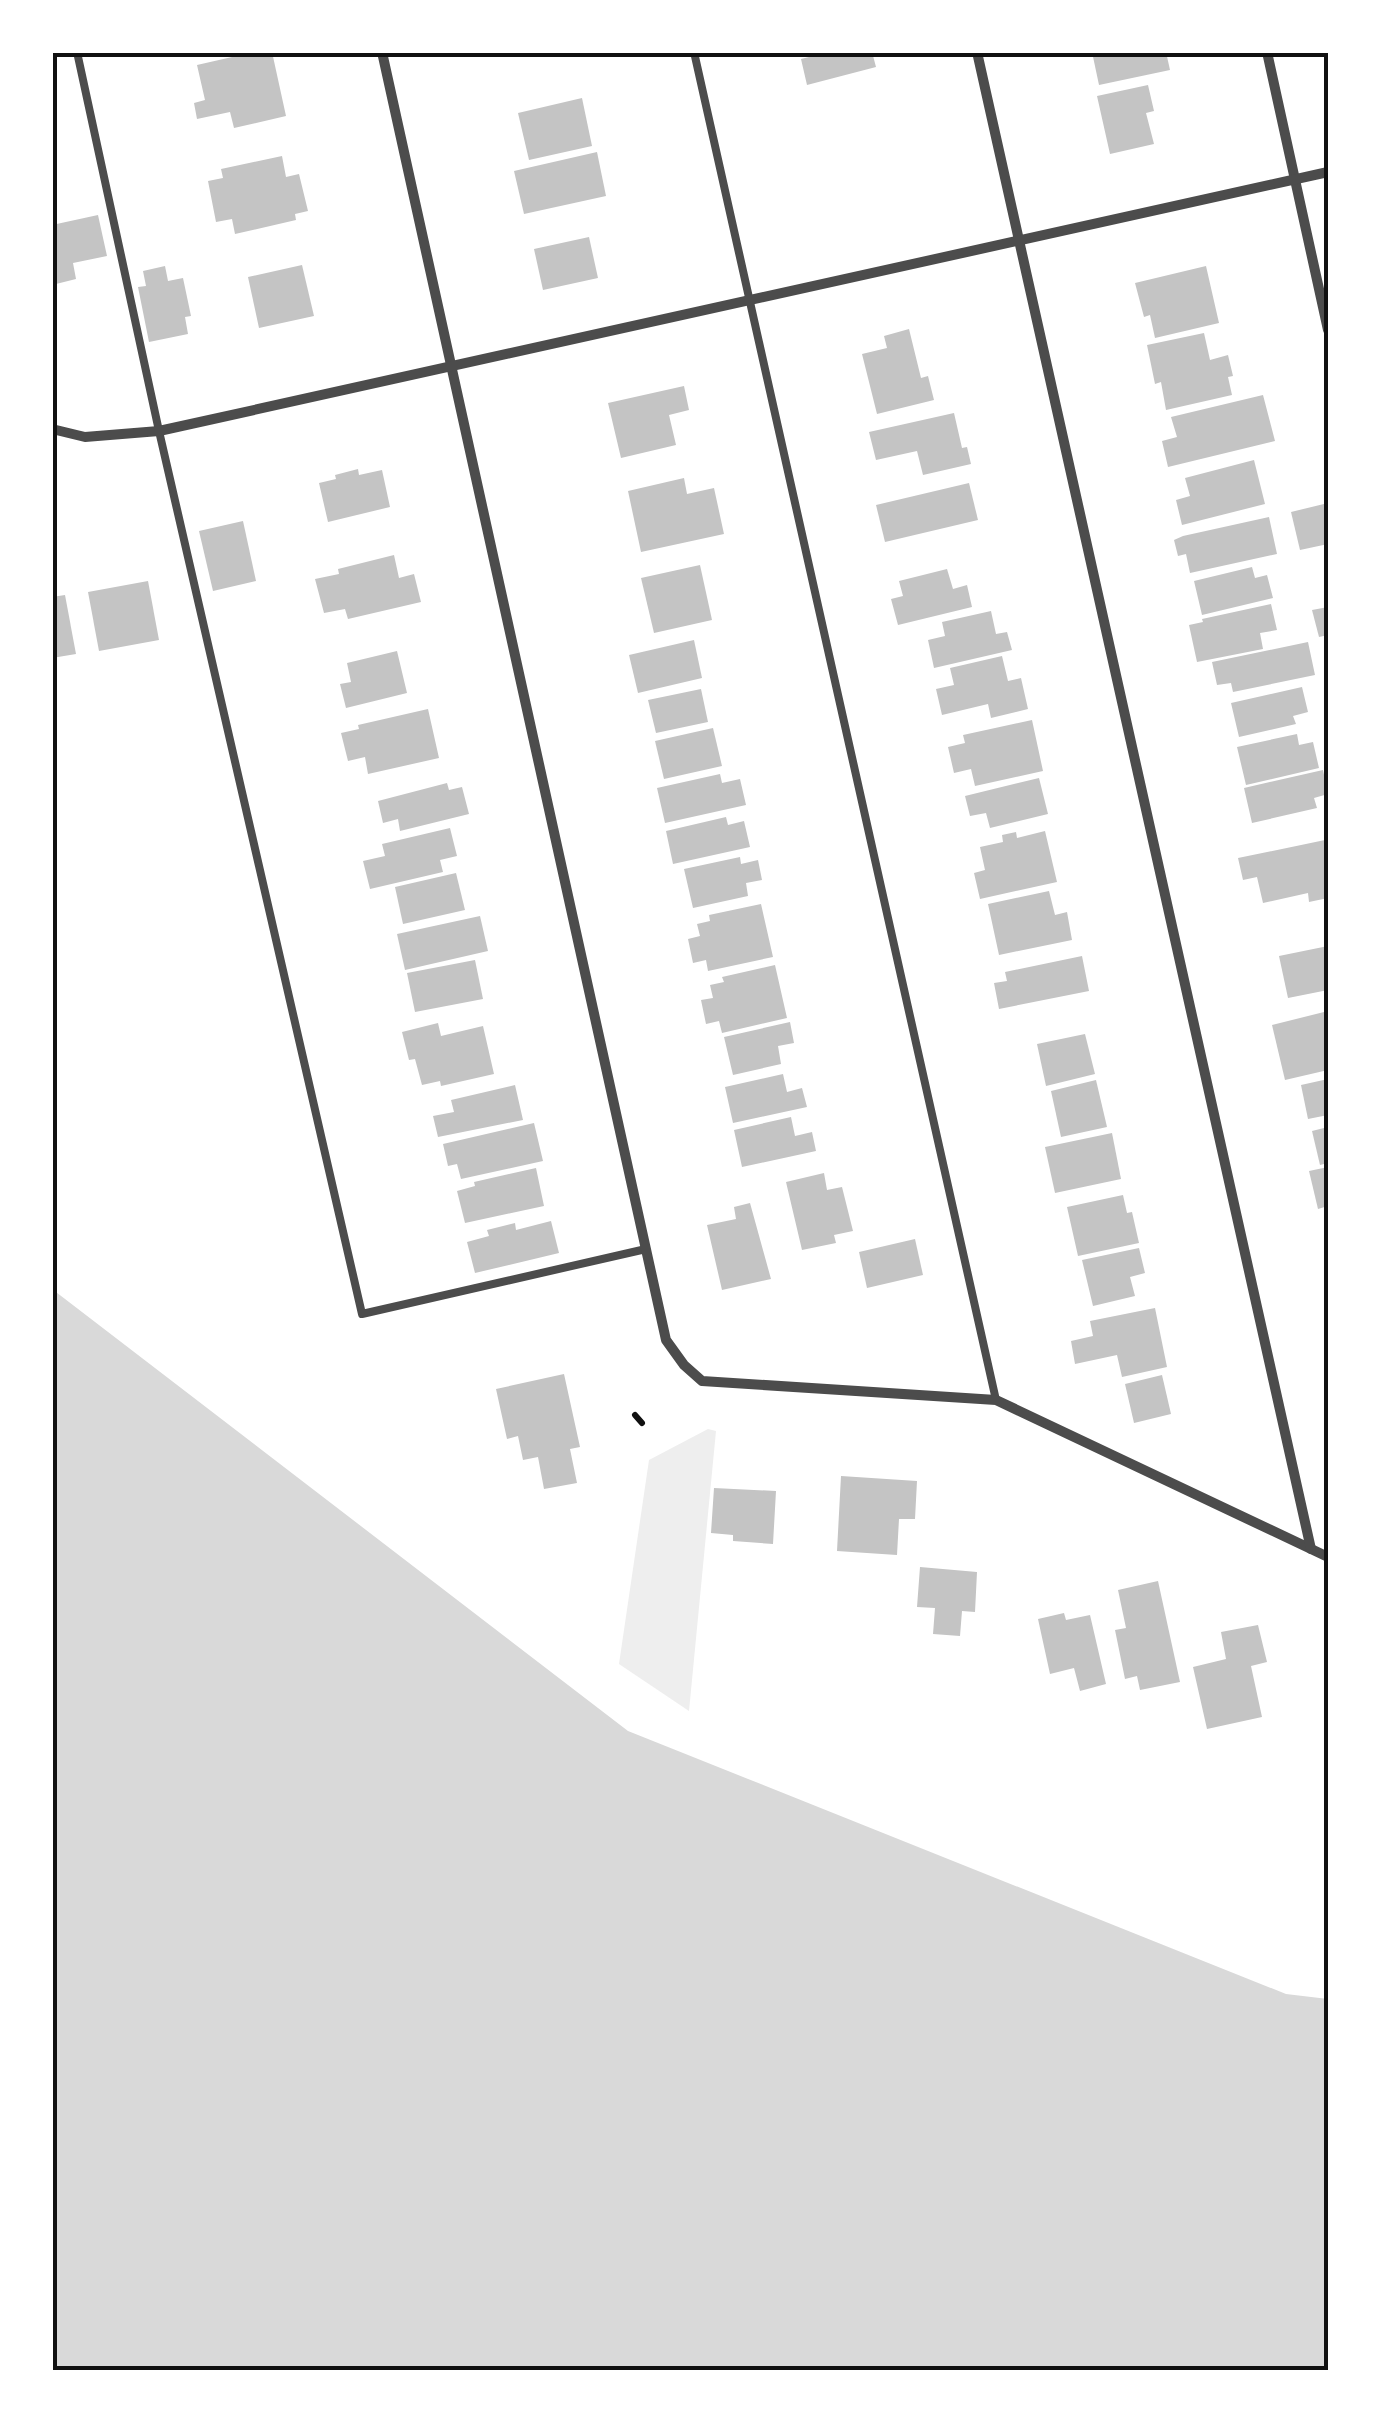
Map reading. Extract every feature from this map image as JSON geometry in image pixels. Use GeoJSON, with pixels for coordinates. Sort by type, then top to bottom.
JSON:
{"type":"FeatureCollection","features":[{"type":"Feature","properties":{"kind":"street"},"geometry":{"type":"LineString","coordinates":[[382,52],[666,1340],[702,1381],[996,1400],[1328,1557]]}},
{"type":"Feature","properties":{"kind":"street"},"geometry":{"type":"LineString","coordinates":[[977,52],[1311,1549]]}},
{"type":"Feature","properties":{"kind":"street"},"geometry":{"type":"LineString","coordinates":[[1267,52],[1328,330]]}},
{"type":"Feature","properties":{"kind":"street"},"geometry":{"type":"LineString","coordinates":[[52,429],[85,437],[159,431],[1328,172]]}},
{"type":"Feature","properties":{"kind":"lane"},"geometry":{"type":"LineString","coordinates":[[77,52],[159,431],[362,1314],[646,1249]]}},
{"type":"Feature","properties":{"kind":"lane"},"geometry":{"type":"LineString","coordinates":[[694,52],[996,1400]]}},
{"type":"Feature","properties":{"kind":"path"},"geometry":{"type":"LineString","coordinates":[[635,1415],[642,1423]]}},
{"type":"Feature","properties":{"kind":"shaded area"},"geometry":{"type":"Polygon","coordinates":[[[52,1289],[628,1731],[1286,1994],[1328,1999],[1328,2370],[53,2370],[52,1289]]]}},
{"type":"Feature","properties":{"kind":"shaded area"},"geometry":{"type":"Polygon","coordinates":[[[708,1429],[716,1431],[689,1711],[619,1664],[649,1460],[708,1429]]]}},
{"type":"Feature","properties":{"kind":"building"},"geometry":{"type":"Polygon","coordinates":[[[254,52],[272,52],[286,116],[234,128],[230,112],[197,119],[194,103],[205,100],[197,65],[254,52]]]}},
{"type":"Feature","properties":{"kind":"building"},"geometry":{"type":"Polygon","coordinates":[[[816,52],[872,52],[876,67],[807,85],[801,59],[817,55],[816,52]]]}},
{"type":"Feature","properties":{"kind":"building"},"geometry":{"type":"Polygon","coordinates":[[[1092,52],[1166,52],[1170,70],[1099,85],[1092,52]]]}},
{"type":"Feature","properties":{"kind":"building"},"geometry":{"type":"Polygon","coordinates":[[[1148,85],[1154,111],[1146,113],[1154,144],[1110,154],[1097,96],[1148,85]]]}},
{"type":"Feature","properties":{"kind":"building"},"geometry":{"type":"Polygon","coordinates":[[[582,98],[592,146],[529,160],[518,113],[582,98]]]}},
{"type":"Feature","properties":{"kind":"building"},"geometry":{"type":"Polygon","coordinates":[[[597,152],[606,196],[524,214],[514,171],[597,152]]]}},
{"type":"Feature","properties":{"kind":"building"},"geometry":{"type":"Polygon","coordinates":[[[282,156],[286,177],[299,174],[308,211],[295,214],[296,220],[235,234],[232,219],[216,222],[208,181],[223,178],[221,169],[282,156]]]}},
{"type":"Feature","properties":{"kind":"building"},"geometry":{"type":"Polygon","coordinates":[[[98,215],[107,256],[73,263],[76,279],[52,285],[52,225],[98,215]]]}},
{"type":"Feature","properties":{"kind":"building"},"geometry":{"type":"Polygon","coordinates":[[[589,237],[598,278],[543,290],[534,249],[589,237]]]}},
{"type":"Feature","properties":{"kind":"building"},"geometry":{"type":"Polygon","coordinates":[[[302,265],[314,316],[259,328],[248,277],[302,265]]]}},
{"type":"Feature","properties":{"kind":"building"},"geometry":{"type":"Polygon","coordinates":[[[165,266],[168,281],[183,278],[191,316],[185,317],[188,334],[149,342],[138,287],[146,286],[143,271],[165,266]]]}},
{"type":"Feature","properties":{"kind":"building"},"geometry":{"type":"Polygon","coordinates":[[[1206,266],[1219,323],[1155,338],[1150,315],[1144,317],[1135,283],[1206,266]]]}},
{"type":"Feature","properties":{"kind":"building"},"geometry":{"type":"Polygon","coordinates":[[[909,329],[921,378],[928,376],[934,400],[877,414],[862,354],[887,348],[884,336],[909,329]]]}},
{"type":"Feature","properties":{"kind":"building"},"geometry":{"type":"Polygon","coordinates":[[[1204,333],[1210,360],[1228,355],[1232,395],[1166,410],[1161,382],[1155,384],[1147,345],[1204,333]]]}},
{"type":"Feature","properties":{"kind":"building"},"geometry":{"type":"Polygon","coordinates":[[[684,386],[689,410],[669,415],[676,445],[621,458],[608,403],[684,386]]]}},
{"type":"Feature","properties":{"kind":"building"},"geometry":{"type":"Polygon","coordinates":[[[1263,395],[1275,441],[1168,467],[1162,441],[1177,437],[1171,417],[1263,395]]]}},
{"type":"Feature","properties":{"kind":"building"},"geometry":{"type":"Polygon","coordinates":[[[954,413],[962,448],[967,447],[971,464],[923,475],[917,451],[876,460],[869,432],[954,413]]]}},
{"type":"Feature","properties":{"kind":"building"},"geometry":{"type":"Polygon","coordinates":[[[1254,460],[1265,504],[1182,525],[1176,500],[1190,496],[1185,478],[1254,460]]]}},
{"type":"Feature","properties":{"kind":"building"},"geometry":{"type":"Polygon","coordinates":[[[358,469],[359,475],[382,470],[390,507],[328,522],[319,483],[358,469]]]}},
{"type":"Feature","properties":{"kind":"building"},"geometry":{"type":"Polygon","coordinates":[[[684,478],[687,494],[714,488],[724,534],[641,552],[628,491],[684,478]]]}},
{"type":"Feature","properties":{"kind":"building"},"geometry":{"type":"Polygon","coordinates":[[[969,483],[978,520],[885,542],[876,505],[969,483]]]}},
{"type":"Feature","properties":{"kind":"building"},"geometry":{"type":"Polygon","coordinates":[[[1328,503],[1328,544],[1300,550],[1291,512],[1328,503]]]}},
{"type":"Feature","properties":{"kind":"building"},"geometry":{"type":"Polygon","coordinates":[[[1269,517],[1277,554],[1190,573],[1186,554],[1178,556],[1174,540],[1183,536],[1269,517]]]}},
{"type":"Feature","properties":{"kind":"building"},"geometry":{"type":"Polygon","coordinates":[[[243,521],[256,581],[213,591],[199,531],[243,521]]]}},
{"type":"Feature","properties":{"kind":"building"},"geometry":{"type":"Polygon","coordinates":[[[394,555],[399,578],[414,574],[421,602],[348,619],[345,609],[324,613],[315,579],[394,555]]]}},
{"type":"Feature","properties":{"kind":"building"},"geometry":{"type":"Polygon","coordinates":[[[700,565],[712,620],[654,633],[641,578],[700,565]]]}},
{"type":"Feature","properties":{"kind":"building"},"geometry":{"type":"Polygon","coordinates":[[[1252,567],[1255,578],[1267,575],[1273,598],[1202,615],[1194,581],[1252,567]]]}},
{"type":"Feature","properties":{"kind":"building"},"geometry":{"type":"Polygon","coordinates":[[[947,569],[953,589],[967,585],[972,607],[898,625],[891,599],[903,596],[899,581],[947,569]]]}},
{"type":"Feature","properties":{"kind":"building"},"geometry":{"type":"Polygon","coordinates":[[[148,581],[159,640],[99,651],[88,592],[148,581]]]}},
{"type":"Feature","properties":{"kind":"building"},"geometry":{"type":"Polygon","coordinates":[[[65,595],[76,654],[52,658],[52,597],[65,595]]]}},
{"type":"Feature","properties":{"kind":"building"},"geometry":{"type":"Polygon","coordinates":[[[1271,604],[1277,630],[1260,633],[1263,649],[1197,662],[1189,625],[1271,604]]]}},
{"type":"Feature","properties":{"kind":"building"},"geometry":{"type":"Polygon","coordinates":[[[1328,607],[1328,635],[1319,637],[1312,610],[1328,607]]]}},
{"type":"Feature","properties":{"kind":"building"},"geometry":{"type":"Polygon","coordinates":[[[991,611],[996,634],[1007,632],[1012,650],[934,668],[928,640],[945,636],[942,622],[991,611]]]}},
{"type":"Feature","properties":{"kind":"building"},"geometry":{"type":"Polygon","coordinates":[[[694,640],[702,678],[638,693],[629,655],[694,640]]]}},
{"type":"Feature","properties":{"kind":"building"},"geometry":{"type":"Polygon","coordinates":[[[1308,642],[1315,675],[1233,692],[1231,683],[1217,685],[1212,662],[1308,642]]]}},
{"type":"Feature","properties":{"kind":"building"},"geometry":{"type":"Polygon","coordinates":[[[397,651],[407,693],[346,708],[340,684],[351,682],[347,663],[397,651]]]}},
{"type":"Feature","properties":{"kind":"building"},"geometry":{"type":"Polygon","coordinates":[[[1002,656],[1008,681],[1021,678],[1028,709],[991,718],[988,704],[942,715],[936,689],[954,685],[950,668],[1002,656]]]}},
{"type":"Feature","properties":{"kind":"building"},"geometry":{"type":"Polygon","coordinates":[[[1302,687],[1308,712],[1293,716],[1296,724],[1239,737],[1231,703],[1302,687]]]}},
{"type":"Feature","properties":{"kind":"building"},"geometry":{"type":"Polygon","coordinates":[[[701,689],[708,722],[656,733],[648,700],[701,689]]]}},
{"type":"Feature","properties":{"kind":"building"},"geometry":{"type":"Polygon","coordinates":[[[428,709],[439,758],[368,774],[365,757],[348,761],[341,733],[359,729],[358,725],[428,709]]]}},
{"type":"Feature","properties":{"kind":"building"},"geometry":{"type":"Polygon","coordinates":[[[1032,720],[1043,771],[975,786],[971,769],[954,773],[948,747],[965,743],[963,735],[1032,720]]]}},
{"type":"Feature","properties":{"kind":"building"},"geometry":{"type":"Polygon","coordinates":[[[713,728],[722,766],[664,779],[655,741],[713,728]]]}},
{"type":"Feature","properties":{"kind":"building"},"geometry":{"type":"Polygon","coordinates":[[[1297,734],[1299,745],[1313,742],[1319,768],[1246,785],[1237,747],[1297,734]]]}},
{"type":"Feature","properties":{"kind":"building"},"geometry":{"type":"Polygon","coordinates":[[[1323,770],[1328,794],[1314,798],[1317,808],[1252,823],[1244,788],[1323,770]]]}},
{"type":"Feature","properties":{"kind":"building"},"geometry":{"type":"Polygon","coordinates":[[[720,774],[722,783],[740,779],[746,805],[665,823],[657,788],[720,774]]]}},
{"type":"Feature","properties":{"kind":"building"},"geometry":{"type":"Polygon","coordinates":[[[1039,778],[1048,814],[990,828],[986,813],[970,816],[965,796],[1039,778]]]}},
{"type":"Feature","properties":{"kind":"building"},"geometry":{"type":"Polygon","coordinates":[[[447,783],[449,790],[462,787],[469,814],[400,831],[398,819],[383,823],[378,801],[447,783]]]}},
{"type":"Feature","properties":{"kind":"building"},"geometry":{"type":"Polygon","coordinates":[[[726,817],[728,825],[744,821],[750,847],[673,864],[666,831],[726,817]]]}},
{"type":"Feature","properties":{"kind":"building"},"geometry":{"type":"Polygon","coordinates":[[[450,828],[457,856],[440,860],[443,872],[370,889],[363,861],[385,856],[382,844],[450,828]]]}},
{"type":"Feature","properties":{"kind":"building"},"geometry":{"type":"Polygon","coordinates":[[[1045,831],[1057,882],[980,899],[974,873],[985,870],[980,847],[1003,842],[1002,835],[1016,832],[1017,838],[1045,831]]]}},
{"type":"Feature","properties":{"kind":"building"},"geometry":{"type":"Polygon","coordinates":[[[1325,840],[1328,898],[1309,902],[1308,893],[1263,903],[1257,877],[1243,880],[1238,858],[1325,840]]]}},
{"type":"Feature","properties":{"kind":"building"},"geometry":{"type":"Polygon","coordinates":[[[740,857],[741,864],[758,860],[762,880],[746,883],[748,896],[693,908],[684,869],[740,857]]]}},
{"type":"Feature","properties":{"kind":"building"},"geometry":{"type":"Polygon","coordinates":[[[456,873],[465,910],[403,924],[395,887],[456,873]]]}},
{"type":"Feature","properties":{"kind":"building"},"geometry":{"type":"Polygon","coordinates":[[[1049,891],[1055,915],[1067,912],[1072,940],[999,955],[988,904],[1049,891]]]}},
{"type":"Feature","properties":{"kind":"building"},"geometry":{"type":"Polygon","coordinates":[[[761,904],[773,957],[708,971],[706,960],[693,963],[688,939],[700,936],[697,924],[710,921],[709,915],[761,904]]]}},
{"type":"Feature","properties":{"kind":"building"},"geometry":{"type":"Polygon","coordinates":[[[480,916],[488,951],[405,970],[397,934],[480,916]]]}},
{"type":"Feature","properties":{"kind":"building"},"geometry":{"type":"Polygon","coordinates":[[[1328,946],[1328,990],[1288,998],[1279,956],[1328,946]]]}},
{"type":"Feature","properties":{"kind":"building"},"geometry":{"type":"Polygon","coordinates":[[[1082,956],[1089,991],[999,1009],[994,983],[1007,981],[1005,972],[1082,956]]]}},
{"type":"Feature","properties":{"kind":"building"},"geometry":{"type":"Polygon","coordinates":[[[475,960],[483,999],[415,1012],[407,973],[475,960]]]}},
{"type":"Feature","properties":{"kind":"building"},"geometry":{"type":"Polygon","coordinates":[[[775,965],[787,1018],[722,1033],[719,1021],[706,1024],[701,1000],[713,998],[710,985],[724,982],[722,977],[775,965]]]}},
{"type":"Feature","properties":{"kind":"building"},"geometry":{"type":"Polygon","coordinates":[[[1328,1011],[1328,1070],[1285,1080],[1272,1025],[1328,1011]]]}},
{"type":"Feature","properties":{"kind":"building"},"geometry":{"type":"Polygon","coordinates":[[[790,1022],[794,1043],[778,1046],[781,1064],[733,1075],[724,1037],[790,1022]]]}},
{"type":"Feature","properties":{"kind":"building"},"geometry":{"type":"Polygon","coordinates":[[[438,1023],[441,1036],[483,1026],[494,1074],[441,1086],[440,1081],[422,1085],[415,1059],[409,1060],[402,1032],[438,1023]]]}},
{"type":"Feature","properties":{"kind":"building"},"geometry":{"type":"Polygon","coordinates":[[[1085,1034],[1095,1074],[1046,1086],[1037,1044],[1085,1034]]]}},
{"type":"Feature","properties":{"kind":"building"},"geometry":{"type":"Polygon","coordinates":[[[783,1074],[787,1092],[802,1088],[807,1107],[733,1123],[725,1087],[783,1074]]]}},
{"type":"Feature","properties":{"kind":"building"},"geometry":{"type":"Polygon","coordinates":[[[1328,1079],[1328,1115],[1308,1119],[1301,1085],[1328,1079]]]}},
{"type":"Feature","properties":{"kind":"building"},"geometry":{"type":"Polygon","coordinates":[[[1096,1080],[1107,1127],[1061,1137],[1051,1091],[1096,1080]]]}},
{"type":"Feature","properties":{"kind":"building"},"geometry":{"type":"Polygon","coordinates":[[[515,1085],[523,1120],[438,1137],[433,1116],[454,1112],[451,1100],[515,1085]]]}},
{"type":"Feature","properties":{"kind":"building"},"geometry":{"type":"Polygon","coordinates":[[[791,1117],[795,1136],[812,1132],[816,1151],[742,1167],[734,1130],[791,1117]]]}},
{"type":"Feature","properties":{"kind":"building"},"geometry":{"type":"Polygon","coordinates":[[[534,1123],[543,1161],[461,1179],[457,1164],[448,1166],[443,1144],[534,1123]]]}},
{"type":"Feature","properties":{"kind":"building"},"geometry":{"type":"Polygon","coordinates":[[[1328,1127],[1328,1163],[1320,1165],[1312,1131],[1328,1127]]]}},
{"type":"Feature","properties":{"kind":"building"},"geometry":{"type":"Polygon","coordinates":[[[1112,1133],[1121,1179],[1055,1193],[1045,1147],[1112,1133]]]}},
{"type":"Feature","properties":{"kind":"building"},"geometry":{"type":"Polygon","coordinates":[[[1328,1167],[1328,1206],[1318,1209],[1309,1171],[1328,1167]]]}},
{"type":"Feature","properties":{"kind":"building"},"geometry":{"type":"Polygon","coordinates":[[[536,1168],[544,1206],[465,1223],[457,1191],[475,1186],[474,1182],[536,1168]]]}},
{"type":"Feature","properties":{"kind":"building"},"geometry":{"type":"Polygon","coordinates":[[[824,1173],[827,1190],[842,1187],[853,1231],[834,1235],[836,1243],[802,1250],[786,1182],[824,1173]]]}},
{"type":"Feature","properties":{"kind":"building"},"geometry":{"type":"Polygon","coordinates":[[[1123,1195],[1127,1213],[1132,1212],[1139,1243],[1078,1256],[1067,1207],[1123,1195]]]}},
{"type":"Feature","properties":{"kind":"building"},"geometry":{"type":"Polygon","coordinates":[[[750,1203],[771,1279],[722,1290],[707,1225],[736,1219],[734,1207],[750,1203]]]}},
{"type":"Feature","properties":{"kind":"building"},"geometry":{"type":"Polygon","coordinates":[[[551,1221],[559,1253],[475,1273],[467,1242],[489,1236],[487,1230],[515,1223],[516,1230],[551,1221]]]}},
{"type":"Feature","properties":{"kind":"building"},"geometry":{"type":"Polygon","coordinates":[[[915,1239],[923,1275],[867,1288],[859,1252],[915,1239]]]}},
{"type":"Feature","properties":{"kind":"building"},"geometry":{"type":"Polygon","coordinates":[[[1139,1248],[1145,1273],[1130,1277],[1135,1296],[1093,1306],[1082,1260],[1139,1248]]]}},
{"type":"Feature","properties":{"kind":"building"},"geometry":{"type":"Polygon","coordinates":[[[1155,1308],[1167,1367],[1122,1377],[1117,1355],[1075,1364],[1071,1341],[1093,1336],[1090,1321],[1155,1308]]]}},
{"type":"Feature","properties":{"kind":"building"},"geometry":{"type":"Polygon","coordinates":[[[564,1374],[580,1447],[570,1449],[577,1483],[544,1489],[538,1457],[523,1460],[518,1436],[507,1439],[496,1389],[564,1374]]]}},
{"type":"Feature","properties":{"kind":"building"},"geometry":{"type":"Polygon","coordinates":[[[1162,1375],[1171,1414],[1134,1423],[1125,1384],[1162,1375]]]}},
{"type":"Feature","properties":{"kind":"building"},"geometry":{"type":"Polygon","coordinates":[[[841,1476],[917,1481],[915,1519],[899,1519],[897,1555],[837,1551],[841,1476]]]}},
{"type":"Feature","properties":{"kind":"building"},"geometry":{"type":"Polygon","coordinates":[[[714,1488],[776,1491],[773,1544],[733,1541],[733,1535],[711,1533],[714,1488]]]}},
{"type":"Feature","properties":{"kind":"building"},"geometry":{"type":"Polygon","coordinates":[[[920,1567],[977,1572],[975,1612],[962,1611],[960,1636],[933,1634],[935,1608],[917,1607],[920,1567]]]}},
{"type":"Feature","properties":{"kind":"building"},"geometry":{"type":"Polygon","coordinates":[[[1158,1581],[1180,1682],[1140,1690],[1137,1676],[1125,1679],[1115,1630],[1126,1628],[1118,1590],[1158,1581]]]}},
{"type":"Feature","properties":{"kind":"building"},"geometry":{"type":"Polygon","coordinates":[[[1064,1613],[1066,1620],[1090,1615],[1106,1684],[1080,1691],[1074,1668],[1050,1674],[1038,1619],[1064,1613]]]}},
{"type":"Feature","properties":{"kind":"building"},"geometry":{"type":"Polygon","coordinates":[[[1258,1625],[1267,1662],[1251,1666],[1262,1717],[1207,1729],[1193,1667],[1226,1659],[1221,1632],[1258,1625]]]}}]}
